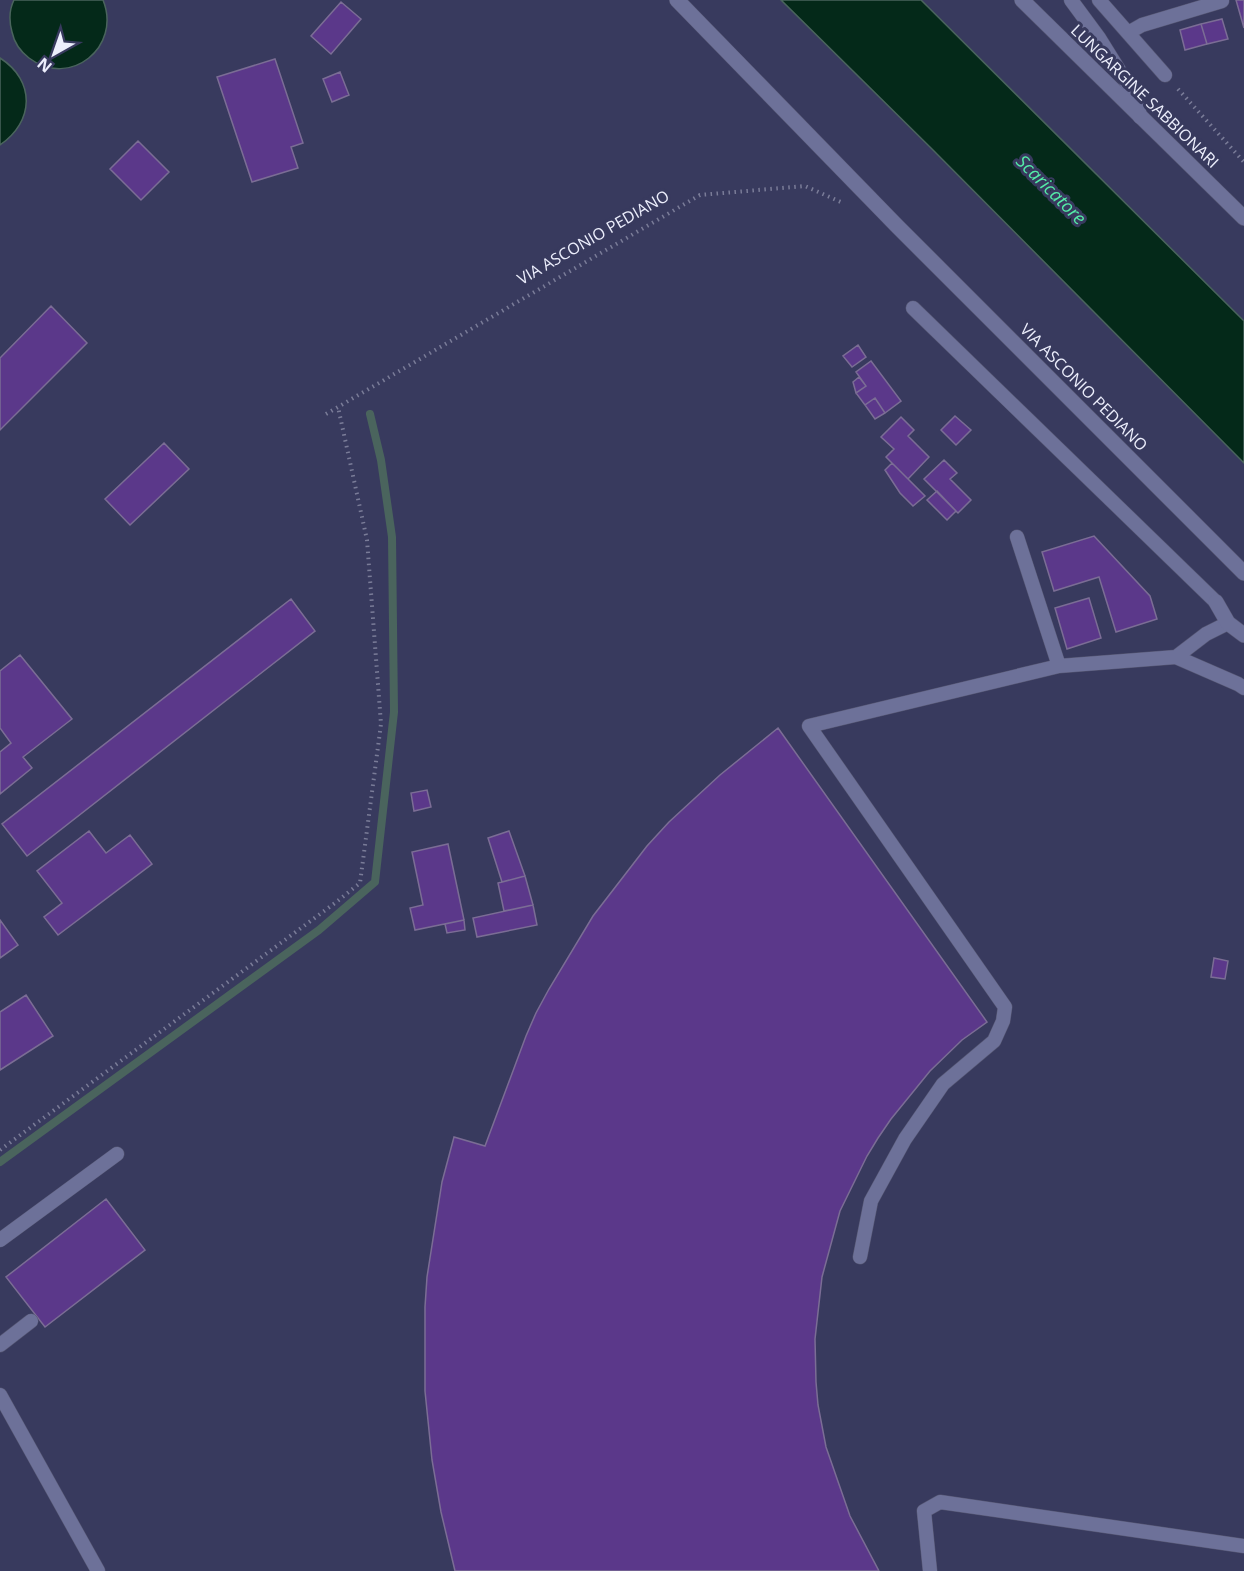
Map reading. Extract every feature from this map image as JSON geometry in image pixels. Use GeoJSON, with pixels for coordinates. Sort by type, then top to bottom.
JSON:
{"type":"FeatureCollection","features":[{"type":"Feature","properties":{"kind":"street","name":"VIA ASCONIO PEDIANO"},"geometry":{"type":"LineString","coordinates":[[677,0],[898,227],[1244,573]]}},
{"type":"Feature","properties":{"kind":"street","name":"LUNGARGINE SABBIONARI"},"geometry":{"type":"LineString","coordinates":[[1022,0],[1244,218]]}},
{"type":"Feature","properties":{"kind":"street"},"geometry":{"type":"LineString","coordinates":[[1216,602],[1228,623],[1244,635]]}},
{"type":"Feature","properties":{"kind":"lane"},"geometry":{"type":"LineString","coordinates":[[1071,0],[1099,38],[1137,99],[1140,117]]}},
{"type":"Feature","properties":{"kind":"lane"},"geometry":{"type":"LineString","coordinates":[[1099,0],[1165,75]]}},
{"type":"Feature","properties":{"kind":"lane"},"geometry":{"type":"LineString","coordinates":[[1128,33],[1142,25],[1222,2]]}},
{"type":"Feature","properties":{"kind":"lane"},"geometry":{"type":"LineString","coordinates":[[913,308],[1216,602]]}},
{"type":"Feature","properties":{"kind":"lane"},"geometry":{"type":"LineString","coordinates":[[1017,537],[1059,666]]}},
{"type":"Feature","properties":{"kind":"lane"},"geometry":{"type":"LineString","coordinates":[[1176,657],[1206,633],[1228,623]]}},
{"type":"Feature","properties":{"kind":"lane"},"geometry":{"type":"LineString","coordinates":[[860,1257],[871,1201],[905,1139],[944,1084],[994,1041],[1004,1021],[1005,1007],[809,726],[1059,666],[1176,657],[1244,688]]}},
{"type":"Feature","properties":{"kind":"lane"},"geometry":{"type":"LineString","coordinates":[[0,1239],[117,1154]]}},
{"type":"Feature","properties":{"kind":"lane"},"geometry":{"type":"LineString","coordinates":[[0,1345],[32,1321]]}},
{"type":"Feature","properties":{"kind":"lane"},"geometry":{"type":"LineString","coordinates":[[0,1395],[98,1571]]}},
{"type":"Feature","properties":{"kind":"lane"},"geometry":{"type":"LineString","coordinates":[[930,1571],[924,1511],[940,1502],[1244,1546]]}},
{"type":"Feature","properties":{"kind":"path"},"geometry":{"type":"LineString","coordinates":[[1165,75],[1244,162]]}},
{"type":"Feature","properties":{"kind":"path","name":"VIA ASCONIO PEDIANO"},"geometry":{"type":"LineString","coordinates":[[326,414],[700,195],[805,186],[846,204]]}},
{"type":"Feature","properties":{"kind":"path"},"geometry":{"type":"LineString","coordinates":[[0,1150],[360,883],[381,724],[367,540],[338,407]]}},
{"type":"Feature","properties":{"kind":"water"},"geometry":{"type":"Polygon","coordinates":[[[14,0],[103,0],[107,17],[105,33],[99,47],[75,66],[61,69],[45,66],[29,58],[18,46],[11,28],[11,8],[14,0]]]}},
{"type":"Feature","properties":{"kind":"water","name":"Scaricatore"},"geometry":{"type":"Polygon","coordinates":[[[781,0],[921,0],[1244,321],[1244,463],[931,148],[781,0]]]}},
{"type":"Feature","properties":{"kind":"water"},"geometry":{"type":"Polygon","coordinates":[[[0,58],[12,67],[20,78],[25,90],[26,101],[19,125],[0,145],[0,58]]]}},
{"type":"Feature","properties":{"kind":"building"},"geometry":{"type":"Polygon","coordinates":[[[1236,0],[1244,0],[1244,28],[1236,0]]]}},
{"type":"Feature","properties":{"kind":"building"},"geometry":{"type":"Polygon","coordinates":[[[341,2],[361,19],[331,54],[311,36],[341,2]]]}},
{"type":"Feature","properties":{"kind":"building"},"geometry":{"type":"Polygon","coordinates":[[[1222,19],[1228,39],[1207,44],[1201,24],[1222,19]]]}},
{"type":"Feature","properties":{"kind":"building"},"geometry":{"type":"Polygon","coordinates":[[[1201,24],[1207,44],[1185,50],[1180,30],[1201,24]]]}},
{"type":"Feature","properties":{"kind":"building"},"geometry":{"type":"Polygon","coordinates":[[[275,59],[303,143],[291,147],[298,168],[252,182],[217,77],[275,59]]]}},
{"type":"Feature","properties":{"kind":"building"},"geometry":{"type":"Polygon","coordinates":[[[340,72],[349,95],[332,102],[323,79],[340,72]]]}},
{"type":"Feature","properties":{"kind":"building"},"geometry":{"type":"Polygon","coordinates":[[[138,141],[169,172],[141,200],[110,169],[138,141]]]}},
{"type":"Feature","properties":{"kind":"building"},"geometry":{"type":"Polygon","coordinates":[[[51,306],[87,343],[0,430],[0,358],[51,306]]]}},
{"type":"Feature","properties":{"kind":"building"},"geometry":{"type":"Polygon","coordinates":[[[858,345],[866,357],[852,367],[843,356],[858,345]]]}},
{"type":"Feature","properties":{"kind":"building"},"geometry":{"type":"Polygon","coordinates":[[[871,361],[901,401],[885,413],[875,398],[865,405],[856,393],[866,386],[856,372],[871,361]]]}},
{"type":"Feature","properties":{"kind":"building"},"geometry":{"type":"Polygon","coordinates":[[[859,377],[866,386],[856,393],[853,382],[859,377]]]}},
{"type":"Feature","properties":{"kind":"building"},"geometry":{"type":"Polygon","coordinates":[[[875,398],[885,413],[875,419],[865,405],[875,398]]]}},
{"type":"Feature","properties":{"kind":"building"},"geometry":{"type":"Polygon","coordinates":[[[955,416],[971,430],[956,445],[941,430],[955,416]]]}},
{"type":"Feature","properties":{"kind":"building"},"geometry":{"type":"Polygon","coordinates":[[[901,417],[914,430],[908,436],[929,457],[908,479],[886,457],[894,449],[881,437],[901,417]]]}},
{"type":"Feature","properties":{"kind":"building"},"geometry":{"type":"Polygon","coordinates":[[[164,443],[189,469],[130,525],[105,499],[164,443]]]}},
{"type":"Feature","properties":{"kind":"building"},"geometry":{"type":"Polygon","coordinates":[[[944,460],[957,473],[950,479],[971,500],[958,513],[924,479],[944,460]]]}},
{"type":"Feature","properties":{"kind":"building"},"geometry":{"type":"Polygon","coordinates":[[[892,463],[925,496],[913,506],[900,493],[885,470],[892,463]]]}},
{"type":"Feature","properties":{"kind":"building"},"geometry":{"type":"Polygon","coordinates":[[[937,491],[956,511],[947,520],[927,500],[937,491]]]}},
{"type":"Feature","properties":{"kind":"building"},"geometry":{"type":"Polygon","coordinates":[[[1094,536],[1150,596],[1157,619],[1116,632],[1099,577],[1054,591],[1042,552],[1094,536]]]}},
{"type":"Feature","properties":{"kind":"building"},"geometry":{"type":"Polygon","coordinates":[[[1089,598],[1101,638],[1067,649],[1055,608],[1089,598]]]}},
{"type":"Feature","properties":{"kind":"building"},"geometry":{"type":"Polygon","coordinates":[[[291,599],[315,631],[27,856],[2,824],[291,599]]]}},
{"type":"Feature","properties":{"kind":"building"},"geometry":{"type":"Polygon","coordinates":[[[20,655],[72,719],[23,757],[32,768],[0,794],[0,752],[11,743],[0,728],[0,671],[20,655]]]}},
{"type":"Feature","properties":{"kind":"building"},"geometry":{"type":"Polygon","coordinates":[[[778,728],[987,1022],[962,1040],[930,1071],[878,1138],[840,1211],[822,1277],[815,1339],[816,1382],[826,1447],[850,1516],[879,1571],[455,1571],[432,1460],[425,1391],[427,1277],[442,1182],[454,1137],[485,1146],[536,1013],[593,916],[647,846],[669,822],[720,775],[778,728]]]}},
{"type":"Feature","properties":{"kind":"building"},"geometry":{"type":"Polygon","coordinates":[[[427,790],[431,807],[414,811],[411,793],[427,790]]]}},
{"type":"Feature","properties":{"kind":"building"},"geometry":{"type":"Polygon","coordinates":[[[89,831],[106,853],[130,835],[152,864],[58,935],[44,917],[62,903],[37,871],[89,831]]]}},
{"type":"Feature","properties":{"kind":"building"},"geometry":{"type":"Polygon","coordinates":[[[509,831],[525,876],[502,882],[488,838],[509,831]]]}},
{"type":"Feature","properties":{"kind":"building"},"geometry":{"type":"Polygon","coordinates":[[[448,844],[464,920],[415,930],[410,908],[423,905],[412,852],[448,844]]]}},
{"type":"Feature","properties":{"kind":"building"},"geometry":{"type":"Polygon","coordinates":[[[525,876],[533,905],[504,911],[498,883],[525,876]]]}},
{"type":"Feature","properties":{"kind":"building"},"geometry":{"type":"Polygon","coordinates":[[[533,905],[537,925],[477,937],[473,918],[533,905]]]}},
{"type":"Feature","properties":{"kind":"building"},"geometry":{"type":"Polygon","coordinates":[[[0,920],[18,945],[0,958],[0,920]]]}},
{"type":"Feature","properties":{"kind":"building"},"geometry":{"type":"Polygon","coordinates":[[[464,920],[465,930],[447,933],[445,924],[464,920]]]}},
{"type":"Feature","properties":{"kind":"building"},"geometry":{"type":"Polygon","coordinates":[[[1214,958],[1228,961],[1225,979],[1211,977],[1214,958]]]}},
{"type":"Feature","properties":{"kind":"building"},"geometry":{"type":"Polygon","coordinates":[[[26,995],[53,1036],[0,1070],[0,1012],[26,995]]]}},
{"type":"Feature","properties":{"kind":"building"},"geometry":{"type":"Polygon","coordinates":[[[106,1199],[145,1250],[45,1327],[6,1277],[106,1199]]]}},
{"type":"Feature","properties":{"kind":"waterway"},"geometry":{"type":"LineString","coordinates":[[0,1162],[319,930],[375,882],[394,712],[392,537],[381,460],[370,414]]}}]}
